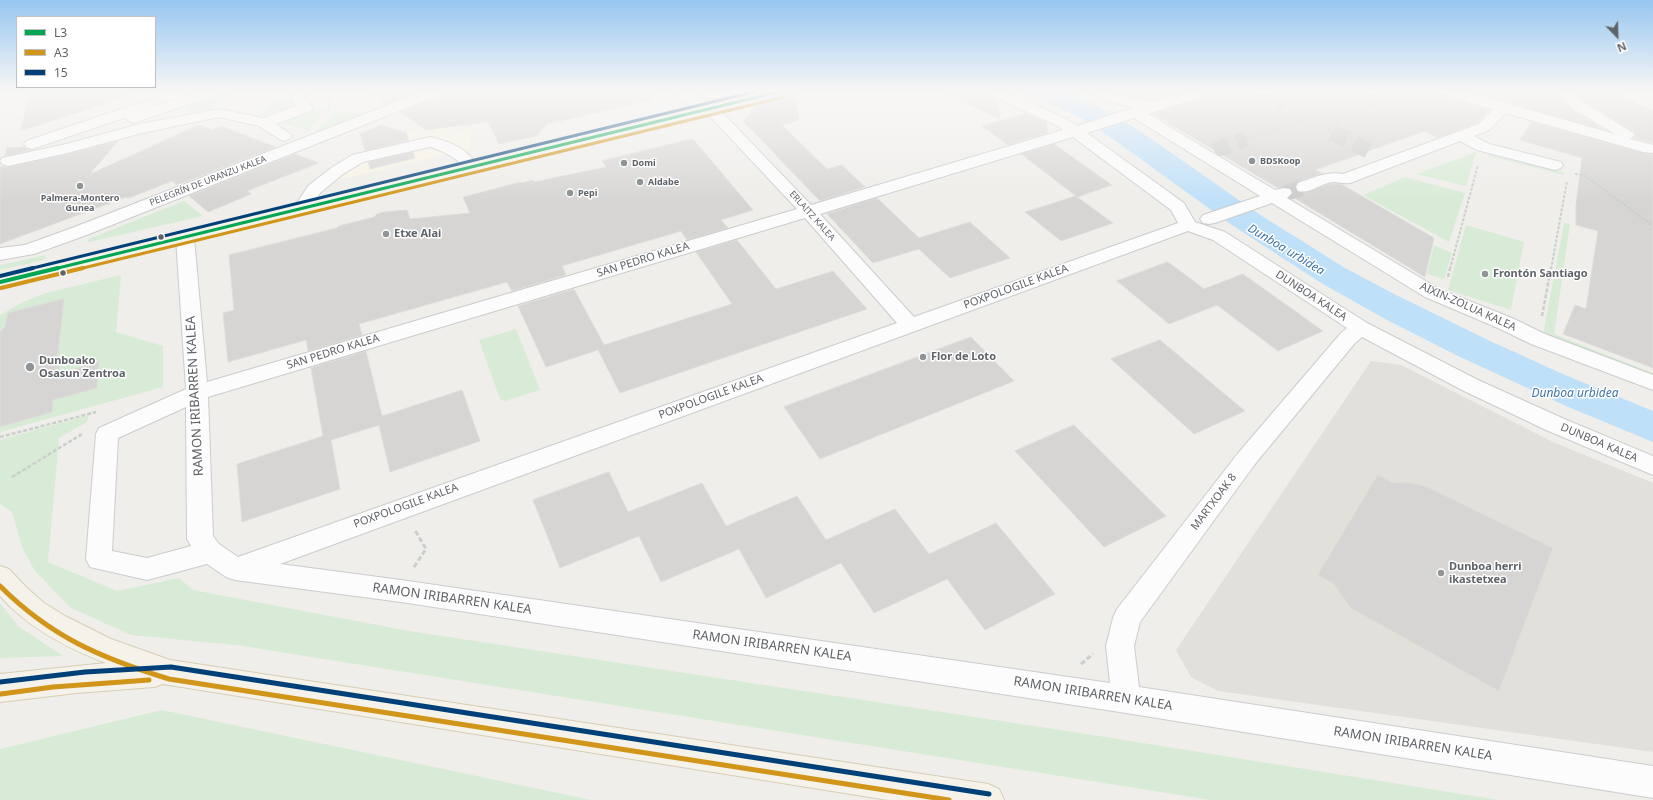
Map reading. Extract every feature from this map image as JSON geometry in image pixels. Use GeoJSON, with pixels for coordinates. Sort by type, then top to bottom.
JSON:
{"type":"FeatureCollection","features":[{"type":"Feature","properties":{"kind":"main road"},"geometry":{"type":"LineString","coordinates":[[0,282],[632,128]]}},
{"type":"Feature","properties":{"kind":"main road"},"geometry":{"type":"LineString","coordinates":[[0,576],[26,603],[55,624],[89,644],[127,660],[170,673],[988,800]]}},
{"type":"Feature","properties":{"kind":"main road"},"geometry":{"type":"LineString","coordinates":[[0,688],[112,676],[170,673]]}},
{"type":"Feature","properties":{"kind":"street"},"geometry":{"type":"LineString","coordinates":[[32,144],[43,134],[60,128]]}},
{"type":"Feature","properties":{"kind":"street"},"geometry":{"type":"LineString","coordinates":[[2,158],[32,144],[79,128]]}},
{"type":"Feature","properties":{"kind":"street"},"geometry":{"type":"LineString","coordinates":[[2,158],[96,128]]}},
{"type":"Feature","properties":{"kind":"street"},"geometry":{"type":"LineString","coordinates":[[2,158],[68,148],[143,128]]}},
{"type":"Feature","properties":{"kind":"street"},"geometry":{"type":"LineString","coordinates":[[0,246],[23,242],[223,166],[284,136],[272,128]]}},
{"type":"Feature","properties":{"kind":"street","name":"PELEGRÍN DE URANZU KALEA"},"geometry":{"type":"LineString","coordinates":[[0,254],[28,250],[78,232],[341,128]]}},
{"type":"Feature","properties":{"kind":"street","name":"ERLAITZ KALEA"},"geometry":{"type":"LineString","coordinates":[[729,128],[808,211],[910,325]]}},
{"type":"Feature","properties":{"kind":"street","name":"AIXIN-ZOLUA KALEA"},"geometry":{"type":"LineString","coordinates":[[1157,128],[1209,152],[1280,195],[1432,293],[1505,323],[1538,339],[1653,384]]}},
{"type":"Feature","properties":{"kind":"street"},"geometry":{"type":"LineString","coordinates":[[1304,187],[1332,177],[1344,179],[1481,128]]}},
{"type":"Feature","properties":{"kind":"street"},"geometry":{"type":"LineString","coordinates":[[1575,128],[1651,150]]}},
{"type":"Feature","properties":{"kind":"street"},"geometry":{"type":"LineString","coordinates":[[1615,128],[1651,150]]}},
{"type":"Feature","properties":{"kind":"street"},"geometry":{"type":"LineString","coordinates":[[1082,129],[1178,207],[1188,225]]}},
{"type":"Feature","properties":{"kind":"street","name":"SAN PEDRO KALEA"},"geometry":{"type":"LineString","coordinates":[[210,552],[147,569],[99,559],[107,434],[197,393],[1082,129]]}},
{"type":"Feature","properties":{"kind":"street"},"geometry":{"type":"LineString","coordinates":[[1461,136],[1483,147],[1555,165]]}},
{"type":"Feature","properties":{"kind":"street"},"geometry":{"type":"LineString","coordinates":[[302,209],[314,190],[337,171],[449,148],[461,155],[471,168]]}},
{"type":"Feature","properties":{"kind":"street"},"geometry":{"type":"LineString","coordinates":[[324,182],[449,148]]}},
{"type":"Feature","properties":{"kind":"street"},"geometry":{"type":"LineString","coordinates":[[1209,219],[1280,195]]}},
{"type":"Feature","properties":{"kind":"street","name":"POXPOLOGILE KALEA"},"geometry":{"type":"LineString","coordinates":[[235,569],[1188,225]]}},
{"type":"Feature","properties":{"kind":"street","name":"DUNBOA KALEA"},"geometry":{"type":"LineString","coordinates":[[1188,225],[1219,236],[1360,328],[1477,388],[1554,424],[1653,466]]}},
{"type":"Feature","properties":{"kind":"street","name":"RAMON IRIBARREN KALEA"},"geometry":{"type":"LineString","coordinates":[[185,238],[197,393],[200,538],[210,552],[235,569],[401,591],[1126,699],[1653,782]]}},
{"type":"Feature","properties":{"kind":"street","name":"MARTXOAK 8"},"geometry":{"type":"LineString","coordinates":[[1126,699],[1120,646],[1127,618],[1247,458],[1348,338],[1360,328]]}},
{"type":"Feature","properties":{"kind":"path"},"geometry":{"type":"LineString","coordinates":[[1246,139],[1279,128]]}},
{"type":"Feature","properties":{"kind":"path"},"geometry":{"type":"LineString","coordinates":[[1326,128],[1333,132]]}},
{"type":"Feature","properties":{"kind":"path"},"geometry":{"type":"LineString","coordinates":[[1432,293],[1442,290],[1449,274],[1483,147]]}},
{"type":"Feature","properties":{"kind":"path"},"geometry":{"type":"LineString","coordinates":[[1574,174],[1584,175],[1653,226]]}},
{"type":"Feature","properties":{"kind":"path"},"geometry":{"type":"LineString","coordinates":[[1538,339],[1567,181]]}},
{"type":"Feature","properties":{"kind":"path"},"geometry":{"type":"LineString","coordinates":[[0,437],[99,411]]}},
{"type":"Feature","properties":{"kind":"path"},"geometry":{"type":"LineString","coordinates":[[411,523],[426,548],[412,572]]}},
{"type":"Feature","properties":{"kind":"shaded area"},"geometry":{"type":"Polygon","coordinates":[[[417,128],[455,128],[456,131],[471,129],[468,149],[310,187],[345,160],[372,148],[376,139],[417,130],[417,128]]]}},
{"type":"Feature","properties":{"kind":"shaded area","name":"Dunboa herri ikastetxea"},"geometry":{"type":"Polygon","coordinates":[[[1371,361],[1401,365],[1553,442],[1653,483],[1653,752],[1218,691],[1191,677],[1176,650],[1371,361]]]}},
{"type":"Feature","properties":{"kind":"green space"},"geometry":{"type":"Polygon","coordinates":[[[300,128],[311,128],[309,131],[300,128]]]}},
{"type":"Feature","properties":{"kind":"green space"},"geometry":{"type":"Polygon","coordinates":[[[319,128],[334,128],[322,133],[316,132],[319,128]]]}},
{"type":"Feature","properties":{"kind":"green space"},"geometry":{"type":"Polygon","coordinates":[[[1476,152],[1466,186],[1416,174],[1476,152]]]}},
{"type":"Feature","properties":{"kind":"green space"},"geometry":{"type":"Polygon","coordinates":[[[1489,153],[1564,172],[1563,175],[1488,156],[1489,153]]]}},
{"type":"Feature","properties":{"kind":"green space"},"geometry":{"type":"Polygon","coordinates":[[[1405,177],[1465,193],[1449,242],[1363,195],[1405,177]]]}},
{"type":"Feature","properties":{"kind":"green space"},"geometry":{"type":"Polygon","coordinates":[[[184,201],[203,216],[89,242],[87,241],[89,239],[184,201]]]}},
{"type":"Feature","properties":{"kind":"green space"},"geometry":{"type":"Polygon","coordinates":[[[1564,223],[1570,224],[1554,334],[1653,373],[1653,379],[1543,335],[1564,223]]]}},
{"type":"Feature","properties":{"kind":"green space","name":"Frontón Santiago"},"geometry":{"type":"Polygon","coordinates":[[[1466,225],[1524,242],[1511,310],[1448,290],[1466,225]]]}},
{"type":"Feature","properties":{"kind":"green space"},"geometry":{"type":"Polygon","coordinates":[[[1434,245],[1452,253],[1444,279],[1427,274],[1434,245]]]}},
{"type":"Feature","properties":{"kind":"green space"},"geometry":{"type":"Polygon","coordinates":[[[46,255],[44,260],[0,270],[0,265],[46,255]]]}},
{"type":"Feature","properties":{"kind":"green space"},"geometry":{"type":"Polygon","coordinates":[[[121,275],[116,332],[163,346],[163,387],[0,432],[0,315],[23,302],[46,293],[121,275]]]}},
{"type":"Feature","properties":{"kind":"green space"},"geometry":{"type":"Polygon","coordinates":[[[516,329],[540,390],[505,401],[500,399],[479,340],[516,329]]]}},
{"type":"Feature","properties":{"kind":"green space"},"geometry":{"type":"Polygon","coordinates":[[[89,415],[87,422],[59,438],[48,562],[117,591],[179,578],[193,590],[409,631],[1080,733],[1499,800],[1211,800],[236,645],[131,635],[71,608],[35,571],[22,547],[12,512],[0,504],[0,440],[89,415]]]}},
{"type":"Feature","properties":{"kind":"green space"},"geometry":{"type":"Polygon","coordinates":[[[0,603],[18,626],[63,656],[0,658],[0,603]]]}},
{"type":"Feature","properties":{"kind":"green space"},"geometry":{"type":"Polygon","coordinates":[[[162,710],[591,800],[0,800],[0,749],[162,710]]]}},
{"type":"Feature","properties":{"kind":"water","name":"Dunboa urbidea"},"geometry":{"type":"Polygon","coordinates":[[[1097,128],[1136,128],[1262,216],[1345,268],[1488,340],[1565,375],[1653,411],[1653,442],[1566,406],[1456,355],[1387,320],[1321,283],[1232,225],[1097,128]]]}},
{"type":"Feature","properties":{"kind":"building"},"geometry":{"type":"Polygon","coordinates":[[[22,128],[29,128],[21,131],[22,128]]]}},
{"type":"Feature","properties":{"kind":"building","name":"Palmera-Montero Gunea"},"geometry":{"type":"Polygon","coordinates":[[[192,128],[208,128],[212,130],[216,128],[227,128],[276,147],[177,185],[172,181],[0,244],[0,167],[8,167],[68,154],[118,141],[90,174],[192,128]]]}},
{"type":"Feature","properties":{"kind":"building"},"geometry":{"type":"Polygon","coordinates":[[[374,128],[392,128],[406,133],[409,140],[365,151],[360,134],[374,128]]]}},
{"type":"Feature","properties":{"kind":"building"},"geometry":{"type":"Polygon","coordinates":[[[424,128],[439,128],[426,130],[424,128]]]}},
{"type":"Feature","properties":{"kind":"building"},"geometry":{"type":"Polygon","coordinates":[[[491,128],[543,128],[536,136],[499,144],[491,128]]]}},
{"type":"Feature","properties":{"kind":"building"},"geometry":{"type":"Polygon","coordinates":[[[750,128],[785,128],[827,169],[842,165],[865,187],[820,201],[750,128]]]}},
{"type":"Feature","properties":{"kind":"building"},"geometry":{"type":"Polygon","coordinates":[[[985,128],[1047,128],[1047,133],[1008,145],[985,128]]]}},
{"type":"Feature","properties":{"kind":"building"},"geometry":{"type":"Polygon","coordinates":[[[1177,128],[1463,128],[1438,138],[1425,131],[1315,170],[1322,173],[1298,182],[1295,186],[1297,192],[1303,193],[1329,184],[1341,184],[1434,238],[1425,277],[1291,196],[1293,193],[1290,188],[1278,188],[1177,128]]]}},
{"type":"Feature","properties":{"kind":"building"},"geometry":{"type":"Polygon","coordinates":[[[1528,128],[1555,128],[1643,153],[1653,154],[1653,368],[1563,334],[1575,305],[1586,309],[1598,231],[1576,225],[1576,204],[1582,158],[1520,140],[1528,128]]]}},
{"type":"Feature","properties":{"kind":"building"},"geometry":{"type":"Polygon","coordinates":[[[1629,128],[1653,128],[1653,143],[1633,138],[1636,135],[1629,128]]]}},
{"type":"Feature","properties":{"kind":"building"},"geometry":{"type":"Polygon","coordinates":[[[693,139],[753,210],[721,220],[728,228],[687,240],[681,231],[562,266],[566,275],[512,291],[507,282],[359,324],[362,335],[308,351],[306,340],[228,362],[223,313],[234,310],[229,255],[337,228],[339,226],[374,217],[377,214],[384,212],[407,210],[410,219],[470,213],[463,197],[521,182],[533,180],[534,182],[606,167],[602,161],[693,139]]]}},
{"type":"Feature","properties":{"kind":"building"},"geometry":{"type":"Polygon","coordinates":[[[1054,144],[1112,185],[1077,197],[1113,223],[1061,241],[1025,212],[1076,196],[1021,154],[1054,144]]]}},
{"type":"Feature","properties":{"kind":"building"},"geometry":{"type":"Polygon","coordinates":[[[24,147],[31,150],[5,156],[7,148],[24,147]]]}},
{"type":"Feature","properties":{"kind":"building"},"geometry":{"type":"Polygon","coordinates":[[[413,152],[415,158],[370,169],[368,162],[413,152]]]}},
{"type":"Feature","properties":{"kind":"building"},"geometry":{"type":"Polygon","coordinates":[[[295,154],[319,163],[247,191],[251,194],[208,212],[189,196],[295,154]]]}},
{"type":"Feature","properties":{"kind":"building"},"geometry":{"type":"Polygon","coordinates":[[[877,198],[919,238],[970,222],[1010,258],[950,278],[919,249],[873,263],[827,214],[877,198]]]}},
{"type":"Feature","properties":{"kind":"building"},"geometry":{"type":"Polygon","coordinates":[[[737,240],[776,289],[833,271],[867,309],[620,393],[598,350],[546,367],[518,306],[574,289],[604,345],[732,304],[696,252],[737,240]]]}},
{"type":"Feature","properties":{"kind":"building"},"geometry":{"type":"Polygon","coordinates":[[[1168,262],[1204,289],[1243,274],[1323,331],[1278,351],[1217,305],[1169,324],[1117,281],[1168,262]]]}},
{"type":"Feature","properties":{"kind":"building","name":"Dunboako Osasun Zentroa"},"geometry":{"type":"Polygon","coordinates":[[[64,299],[57,362],[60,361],[58,374],[99,362],[97,388],[53,400],[52,412],[0,427],[0,332],[5,327],[8,313],[64,299]]]}},
{"type":"Feature","properties":{"kind":"building"},"geometry":{"type":"Polygon","coordinates":[[[971,337],[1014,381],[820,459],[784,407],[971,337]]]}},
{"type":"Feature","properties":{"kind":"building"},"geometry":{"type":"Polygon","coordinates":[[[1160,340],[1245,411],[1194,434],[1111,359],[1160,340]]]}},
{"type":"Feature","properties":{"kind":"building"},"geometry":{"type":"Polygon","coordinates":[[[366,351],[382,416],[462,390],[480,441],[390,472],[379,425],[331,440],[340,489],[242,522],[237,464],[323,436],[311,368],[366,351]]]}},
{"type":"Feature","properties":{"kind":"building"},"geometry":{"type":"Polygon","coordinates":[[[1074,425],[1166,516],[1104,547],[1015,451],[1074,425]]]}},
{"type":"Feature","properties":{"kind":"building"},"geometry":{"type":"Polygon","coordinates":[[[609,472],[628,512],[702,483],[726,526],[797,496],[826,540],[895,509],[929,554],[996,523],[1055,594],[985,630],[947,579],[874,613],[841,563],[766,598],[739,549],[661,582],[639,536],[560,568],[533,500],[609,472]]]}},
{"type":"Feature","properties":{"kind":"building"},"geometry":{"type":"Polygon","coordinates":[[[1378,475],[1393,483],[1405,482],[1425,486],[1553,548],[1499,691],[1351,608],[1334,584],[1318,575],[1378,475]]]}},
{"type":"Feature","properties":{"kind":"tunnel"},"geometry":{"type":"LineString","coordinates":[[1333,132],[1369,151]]}},
{"type":"Feature","properties":{"kind":"tunnel"},"geometry":{"type":"LineString","coordinates":[[1214,150],[1246,139]]}},
{"type":"Feature","properties":{"kind":"tunnel"},"geometry":{"type":"LineString","coordinates":[[1286,193],[1304,187]]}},
{"type":"Feature","properties":{"kind":"transit line","name":"15"},"geometry":{"type":"LineString","coordinates":[[0,276],[604,128]]}},
{"type":"Feature","properties":{"kind":"transit line","name":"L3"},"geometry":{"type":"LineString","coordinates":[[0,282],[629,128]]}},
{"type":"Feature","properties":{"kind":"transit line","name":"A3"},"geometry":{"type":"LineString","coordinates":[[1,288],[656,128]]}},
{"type":"Feature","properties":{"kind":"transit line","name":"A3"},"geometry":{"type":"LineString","coordinates":[[0,586],[17,604],[56,632],[100,654],[146,672],[169,679],[949,800]]}},
{"type":"Feature","properties":{"kind":"transit line","name":"15"},"geometry":{"type":"LineString","coordinates":[[0,682],[85,672],[171,667],[989,794]]}},
{"type":"Feature","properties":{"kind":"transit line","name":"A3"},"geometry":{"type":"LineString","coordinates":[[1,694],[53,687],[149,680]]}},
{"type":"Feature","properties":{"kind":"place","name":"BDSKoop"},"geometry":{"type":"Point","coordinates":[1252,161]}},
{"type":"Feature","properties":{"kind":"place","name":"Domi"},"geometry":{"type":"Point","coordinates":[624,163]}},
{"type":"Feature","properties":{"kind":"place","name":"Aldabe"},"geometry":{"type":"Point","coordinates":[640,182]}},
{"type":"Feature","properties":{"kind":"place","name":"Palmera-Montero Gunea"},"geometry":{"type":"Point","coordinates":[80,186]}},
{"type":"Feature","properties":{"kind":"place","name":"Pepi"},"geometry":{"type":"Point","coordinates":[570,193]}},
{"type":"Feature","properties":{"kind":"place","name":"Etxe Alai"},"geometry":{"type":"Point","coordinates":[386,234]}},
{"type":"Feature","properties":{"kind":"place","name":"Frontón Santiago"},"geometry":{"type":"Point","coordinates":[1485,274]}},
{"type":"Feature","properties":{"kind":"place","name":"Flor de Loto"},"geometry":{"type":"Point","coordinates":[923,357]}},
{"type":"Feature","properties":{"kind":"place","name":"Dunboako Osasun Zentroa"},"geometry":{"type":"Point","coordinates":[30,367]}},
{"type":"Feature","properties":{"kind":"place","name":"Dunboa herri ikastetxea"},"geometry":{"type":"Point","coordinates":[1441,573]}}]}
